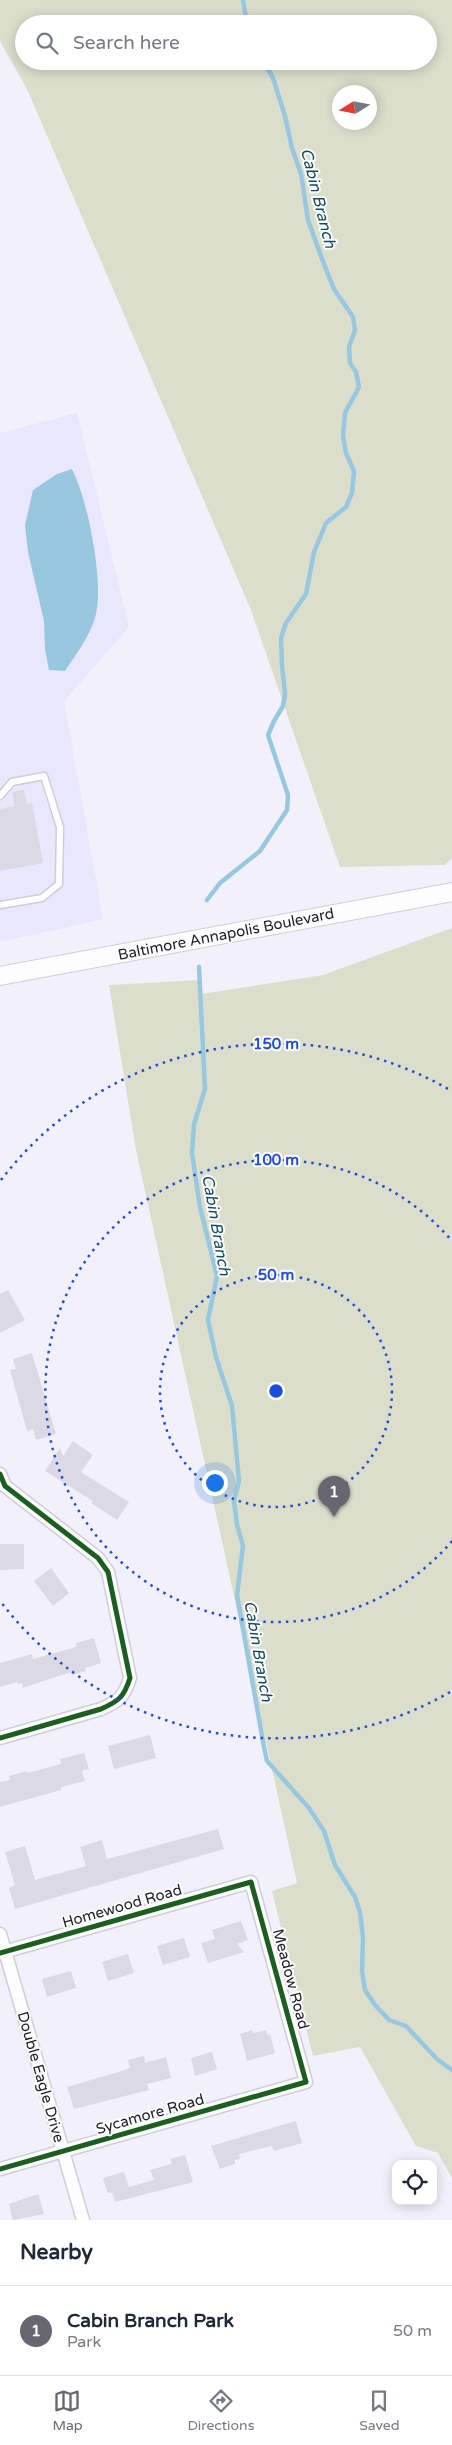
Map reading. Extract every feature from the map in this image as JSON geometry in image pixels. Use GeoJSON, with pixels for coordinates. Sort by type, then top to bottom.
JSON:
{"type":"FeatureCollection","features":[{"type":"Feature","properties":{"kind":"main road","name":"Baltimore Annapolis Boulevard"},"geometry":{"type":"LineString","coordinates":[[0,976],[452,892]]}},
{"type":"Feature","properties":{"kind":"street"},"geometry":{"type":"LineString","coordinates":[[0,1474],[3,1488],[98,1558],[108,1572],[130,1678],[126,1693],[116,1703],[0,1738]]}},
{"type":"Feature","properties":{"kind":"street","name":"Homewood Road"},"geometry":{"type":"LineString","coordinates":[[2,1952],[251,1882]]}},
{"type":"Feature","properties":{"kind":"street","name":"Meadow Road"},"geometry":{"type":"LineString","coordinates":[[251,1882],[306,2082]]}},
{"type":"Feature","properties":{"kind":"street","name":"Double Eagle Drive"},"geometry":{"type":"LineString","coordinates":[[0,1934],[2,1952],[83,2220]]}},
{"type":"Feature","properties":{"kind":"street","name":"Sycamore Road"},"geometry":{"type":"LineString","coordinates":[[0,2170],[306,2082]]}},
{"type":"Feature","properties":{"kind":"lane"},"geometry":{"type":"LineString","coordinates":[[0,796],[12,782],[44,776],[60,827],[59,884],[42,898],[0,905]]}},
{"type":"Feature","properties":{"kind":"shaded area"},"geometry":{"type":"Polygon","coordinates":[[[77,413],[129,627],[64,701],[103,919],[0,942],[0,433],[77,413]]]}},
{"type":"Feature","properties":{"kind":"green space"},"geometry":{"type":"Polygon","coordinates":[[[0,0],[452,0],[452,858],[445,865],[340,867],[251,610],[27,89],[16,70],[437,70],[437,15],[15,15],[15,68],[0,41],[0,0]]]}},
{"type":"Feature","properties":{"kind":"green space"},"geometry":{"type":"Polygon","coordinates":[[[452,928],[452,2178],[438,2153],[416,2146],[360,2047],[313,2056],[272,1891],[297,1883],[136,1150],[109,985],[200,980],[202,994],[323,975],[452,928]]]}},
{"type":"Feature","properties":{"kind":"water"},"geometry":{"type":"Polygon","coordinates":[[[72,469],[89,521],[96,565],[98,603],[95,618],[89,632],[65,671],[49,670],[45,649],[44,621],[28,552],[25,525],[33,490],[57,474],[72,469]]]}},
{"type":"Feature","properties":{"kind":"building"},"geometry":{"type":"Polygon","coordinates":[[[24,790],[27,804],[32,803],[43,863],[0,871],[0,809],[15,806],[12,792],[24,790]]]}},
{"type":"Feature","properties":{"kind":"building"},"geometry":{"type":"Polygon","coordinates":[[[8,1290],[25,1320],[0,1333],[0,1294],[8,1290]]]}},
{"type":"Feature","properties":{"kind":"building"},"geometry":{"type":"Polygon","coordinates":[[[32,1353],[56,1434],[36,1440],[33,1429],[27,1431],[10,1370],[16,1369],[13,1359],[32,1353]]]}},
{"type":"Feature","properties":{"kind":"building"},"geometry":{"type":"Polygon","coordinates":[[[73,1441],[93,1455],[81,1472],[129,1502],[117,1520],[91,1503],[93,1501],[45,1471],[60,1448],[63,1456],[73,1441]]]}},
{"type":"Feature","properties":{"kind":"building"},"geometry":{"type":"Polygon","coordinates":[[[0,1544],[24,1544],[24,1569],[0,1570],[0,1544]]]}},
{"type":"Feature","properties":{"kind":"building"},"geometry":{"type":"Polygon","coordinates":[[[51,1568],[69,1593],[53,1606],[34,1581],[51,1568]]]}},
{"type":"Feature","properties":{"kind":"building"},"geometry":{"type":"Polygon","coordinates":[[[94,1638],[101,1663],[85,1668],[86,1671],[72,1675],[71,1672],[23,1688],[22,1683],[18,1684],[18,1682],[0,1687],[0,1663],[32,1654],[33,1659],[76,1647],[76,1643],[94,1638]]]}},
{"type":"Feature","properties":{"kind":"building"},"geometry":{"type":"Polygon","coordinates":[[[150,1735],[156,1758],[114,1769],[108,1746],[150,1735]]]}},
{"type":"Feature","properties":{"kind":"building"},"geometry":{"type":"Polygon","coordinates":[[[84,1753],[89,1769],[82,1771],[85,1781],[61,1787],[61,1790],[0,1807],[0,1782],[10,1780],[9,1776],[61,1764],[60,1759],[84,1753]]]}},
{"type":"Feature","properties":{"kind":"building"},"geometry":{"type":"Polygon","coordinates":[[[218,1829],[224,1849],[15,1909],[9,1888],[15,1885],[5,1852],[25,1846],[35,1880],[86,1866],[80,1847],[102,1840],[107,1859],[218,1829]]]}},
{"type":"Feature","properties":{"kind":"building"},"geometry":{"type":"Polygon","coordinates":[[[241,1921],[248,1940],[237,1944],[244,1952],[208,1963],[201,1943],[215,1939],[212,1930],[241,1921]]]}},
{"type":"Feature","properties":{"kind":"building"},"geometry":{"type":"Polygon","coordinates":[[[184,1938],[190,1957],[163,1965],[157,1946],[184,1938]]]}},
{"type":"Feature","properties":{"kind":"building"},"geometry":{"type":"Polygon","coordinates":[[[128,1954],[134,1973],[108,1981],[102,1962],[128,1954]]]}},
{"type":"Feature","properties":{"kind":"building"},"geometry":{"type":"Polygon","coordinates":[[[71,1971],[76,1988],[47,1997],[42,1979],[71,1971]]]}},
{"type":"Feature","properties":{"kind":"building"},"geometry":{"type":"Polygon","coordinates":[[[252,2030],[253,2033],[266,2030],[267,2035],[270,2034],[275,2053],[247,2061],[240,2034],[252,2030]]]}},
{"type":"Feature","properties":{"kind":"building"},"geometry":{"type":"Polygon","coordinates":[[[212,2052],[217,2069],[195,2076],[191,2058],[212,2052]]]}},
{"type":"Feature","properties":{"kind":"building"},"geometry":{"type":"Polygon","coordinates":[[[144,2056],[145,2063],[166,2057],[171,2078],[147,2084],[149,2090],[74,2109],[67,2087],[130,2068],[128,2060],[144,2056]]]}},
{"type":"Feature","properties":{"kind":"building"},"geometry":{"type":"Polygon","coordinates":[[[296,2121],[302,2143],[274,2151],[272,2146],[239,2154],[240,2159],[235,2160],[235,2164],[220,2169],[211,2146],[296,2121]]]}},
{"type":"Feature","properties":{"kind":"building"},"geometry":{"type":"Polygon","coordinates":[[[185,2155],[193,2182],[115,2202],[112,2193],[107,2192],[103,2178],[124,2172],[129,2187],[154,2180],[150,2170],[172,2164],[170,2159],[185,2155]]]}},
{"type":"Feature","properties":{"kind":"building"},"geometry":{"type":"Polygon","coordinates":[[[38,2194],[44,2214],[13,2220],[9,2204],[38,2194]]]}},
{"type":"Feature","properties":{"kind":"waterway","name":"Cabin Branch"},"geometry":{"type":"LineString","coordinates":[[243,0],[246,15]]}},
{"type":"Feature","properties":{"kind":"waterway","name":"Cabin Branch"},"geometry":{"type":"LineString","coordinates":[[207,900],[220,883],[260,851],[287,810],[288,795],[268,735],[283,706],[285,693],[281,638],[286,623],[306,594],[314,552],[326,523],[346,507],[352,493],[354,471],[346,453],[343,436],[345,413],[359,387],[356,372],[350,363],[349,347],[355,330],[353,317],[334,289],[308,220],[301,174],[292,148],[285,116],[273,78],[268,70]]}},
{"type":"Feature","properties":{"kind":"waterway","name":"Cabin Branch"},"geometry":{"type":"LineString","coordinates":[[199,967],[205,1089],[194,1124],[192,1153],[200,1207],[217,1276],[208,1320],[216,1357],[232,1406],[239,1481],[234,1501],[237,1525],[243,1546],[237,1595],[267,1761],[309,1808],[324,1831],[335,1865],[355,1897],[360,1912],[363,1938],[362,1971],[365,1990],[375,2005],[389,2020],[406,2026],[437,2059],[452,2070]]}},
{"type":"Feature","properties":{"kind":"cycle path"},"geometry":{"type":"LineString","coordinates":[[0,1474],[5,1486],[98,1558],[108,1572],[130,1678],[120,1698],[101,1709],[0,1738]]}},
{"type":"Feature","properties":{"kind":"cycle path"},"geometry":{"type":"LineString","coordinates":[[0,1953],[251,1882],[306,2082],[0,2169]]}},
{"type":"Feature","properties":{"kind":"place","name":"Cabin Branch Park"},"geometry":{"type":"Point","coordinates":[334,1517]}}]}
